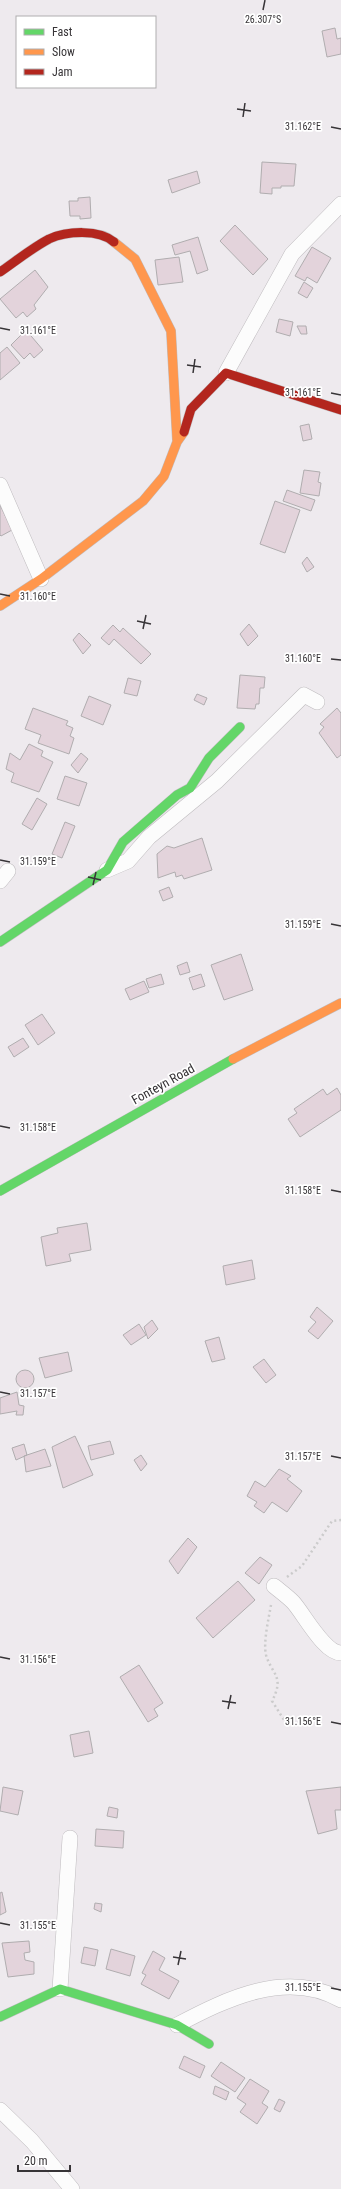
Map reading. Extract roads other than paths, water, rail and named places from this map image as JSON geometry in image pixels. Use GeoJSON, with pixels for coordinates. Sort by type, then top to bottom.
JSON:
{"type":"FeatureCollection","features":[{"type":"Feature","properties":{"kind":"street"},"geometry":{"type":"LineString","coordinates":[[0,606],[41,579],[143,501],[164,476],[177,442],[186,430],[191,409],[226,373],[292,254],[341,204]]}},
{"type":"Feature","properties":{"kind":"street"},"geometry":{"type":"LineString","coordinates":[[0,272],[50,239],[82,232],[107,236],[135,259],[171,331],[177,442]]}},
{"type":"Feature","properties":{"kind":"street"},"geometry":{"type":"LineString","coordinates":[[226,373],[341,410]]}},
{"type":"Feature","properties":{"kind":"street"},"geometry":{"type":"LineString","coordinates":[[0,485],[41,579]]}},
{"type":"Feature","properties":{"kind":"street"},"geometry":{"type":"LineString","coordinates":[[0,942],[107,870],[128,861],[149,838],[217,781],[304,695],[317,702]]}},
{"type":"Feature","properties":{"kind":"street"},"geometry":{"type":"LineString","coordinates":[[107,870],[123,842],[177,795],[190,788],[209,758],[240,727]]}},
{"type":"Feature","properties":{"kind":"street","name":"Fonteyn Road"},"geometry":{"type":"LineString","coordinates":[[0,1191],[249,1050],[341,1003]]}},
{"type":"Feature","properties":{"kind":"street"},"geometry":{"type":"LineString","coordinates":[[274,1586],[292,1602],[318,1637],[337,1653],[341,1653]]}},
{"type":"Feature","properties":{"kind":"street"},"geometry":{"type":"LineString","coordinates":[[60,1989],[70,1838]]}},
{"type":"Feature","properties":{"kind":"street"},"geometry":{"type":"LineString","coordinates":[[0,2017],[60,1989],[176,2025],[209,2044]]}},
{"type":"Feature","properties":{"kind":"street"},"geometry":{"type":"LineString","coordinates":[[176,2025],[228,1999],[261,1989],[320,1989],[341,2000]]}},
{"type":"Feature","properties":{"kind":"street"},"geometry":{"type":"LineString","coordinates":[[0,2110],[32,2142],[72,2189]]}}]}
